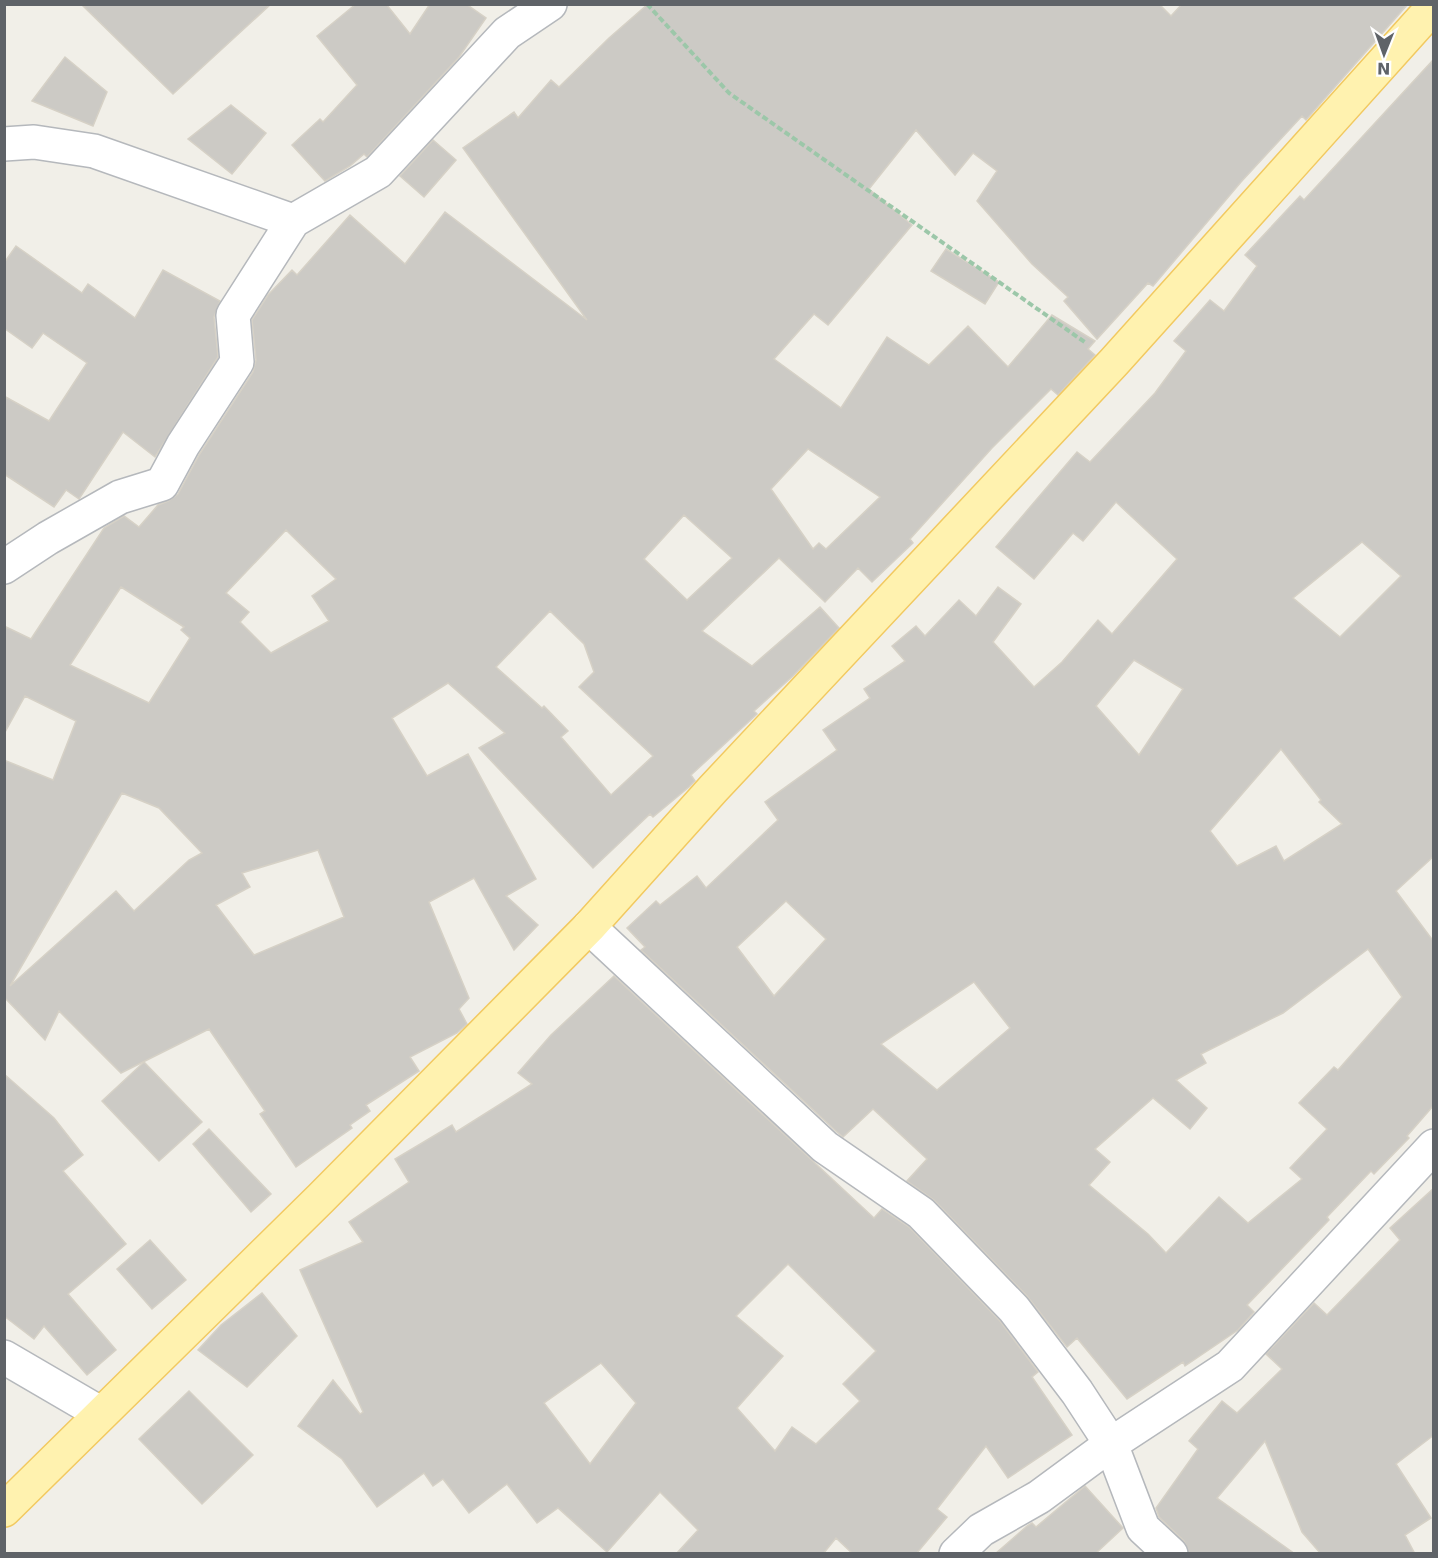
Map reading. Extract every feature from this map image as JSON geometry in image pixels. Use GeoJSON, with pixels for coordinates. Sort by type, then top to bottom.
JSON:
{"type":"FeatureCollection","features":[{"type":"Feature","properties":{"kind":"main road"},"geometry":{"type":"LineString","coordinates":[[4,1510],[321,1198],[589,927],[713,789],[1114,362],[1434,6]]}},
{"type":"Feature","properties":{"kind":"street"},"geometry":{"type":"LineString","coordinates":[[4,567],[48,538],[120,497],[162,484],[183,445],[237,362],[233,315],[293,221],[378,172],[507,33],[550,4]]}},
{"type":"Feature","properties":{"kind":"street"},"geometry":{"type":"LineString","coordinates":[[4,144],[34,142],[94,151],[293,221]]}},
{"type":"Feature","properties":{"kind":"street"},"geometry":{"type":"LineString","coordinates":[[589,927],[825,1147],[921,1214],[1014,1309],[1077,1392],[1111,1444],[1143,1528],[1171,1554]]}},
{"type":"Feature","properties":{"kind":"street"},"geometry":{"type":"LineString","coordinates":[[956,1554],[981,1530],[1039,1497],[1111,1444],[1230,1366],[1434,1146]]}},
{"type":"Feature","properties":{"kind":"street"},"geometry":{"type":"LineString","coordinates":[[4,1357],[100,1413]]}},
{"type":"Feature","properties":{"kind":"path"},"geometry":{"type":"LineString","coordinates":[[647,4],[729,93],[1114,362]]}},
{"type":"Feature","properties":{"kind":"building"},"geometry":{"type":"Polygon","coordinates":[[[81,4],[271,4],[173,94],[81,4]]]}},
{"type":"Feature","properties":{"kind":"building"},"geometry":{"type":"Polygon","coordinates":[[[356,4],[386,4],[410,34],[430,4],[466,4],[486,18],[459,57],[367,157],[364,154],[350,166],[325,181],[292,145],[320,119],[323,122],[357,85],[317,36],[356,4]]]}},
{"type":"Feature","properties":{"kind":"building"},"geometry":{"type":"Polygon","coordinates":[[[648,4],[1159,4],[1171,16],[1182,4],[1408,4],[1306,120],[1302,116],[1241,182],[1153,286],[1148,283],[1097,339],[1064,301],[1068,297],[1032,264],[977,201],[997,171],[973,153],[955,175],[916,130],[869,189],[912,225],[828,325],[814,314],[774,359],[841,408],[887,337],[929,365],[968,326],[1008,367],[1052,315],[1095,341],[1088,349],[1095,355],[1058,395],[1051,389],[992,448],[910,539],[913,543],[872,582],[858,568],[825,602],[779,558],[702,631],[752,666],[820,607],[839,628],[793,676],[754,711],[757,714],[691,775],[695,781],[689,787],[653,817],[650,814],[593,868],[479,748],[505,733],[448,683],[392,718],[427,776],[468,754],[536,879],[506,896],[538,925],[514,950],[474,878],[429,902],[469,998],[459,1009],[467,1024],[457,1033],[410,1057],[419,1071],[366,1105],[370,1111],[350,1125],[352,1128],[296,1167],[260,1114],[265,1111],[209,1029],[121,1073],[59,1011],[45,1040],[4,997],[4,760],[53,780],[76,721],[25,696],[4,734],[4,626],[31,639],[104,528],[124,516],[139,527],[158,505],[178,494],[199,455],[253,372],[256,360],[252,320],[268,295],[292,270],[297,275],[350,215],[405,264],[445,212],[587,320],[463,148],[514,112],[518,118],[551,80],[559,87],[648,4]],[[808,449],[771,489],[813,549],[819,543],[826,549],[880,497],[808,449]],[[684,515],[644,559],[687,600],[732,558],[684,515]],[[286,530],[226,593],[249,612],[240,622],[271,653],[329,621],[312,596],[336,579],[286,530]],[[121,587],[70,665],[149,703],[190,638],[181,630],[184,627],[121,587]],[[550,611],[496,667],[542,708],[544,706],[568,731],[561,737],[611,795],[653,756],[579,687],[594,672],[584,644],[550,611]],[[122,793],[10,986],[116,891],[134,911],[189,860],[202,853],[159,808],[122,793]],[[318,850],[242,873],[250,887],[216,905],[254,955],[344,917],[318,850]]]}},
{"type":"Feature","properties":{"kind":"building"},"geometry":{"type":"Polygon","coordinates":[[[65,57],[107,92],[93,126],[32,101],[65,57]]]}},
{"type":"Feature","properties":{"kind":"building"},"geometry":{"type":"Polygon","coordinates":[[[1434,59],[1434,856],[1396,891],[1434,942],[1434,1105],[1407,1136],[1409,1138],[1374,1174],[1371,1171],[1327,1217],[1329,1220],[1247,1305],[1254,1312],[1238,1330],[1185,1366],[1183,1362],[1127,1399],[1077,1338],[1067,1347],[1027,1296],[934,1200],[907,1181],[927,1159],[873,1109],[843,1137],[641,950],[645,947],[627,928],[656,901],[660,905],[697,876],[706,888],[778,820],[765,802],[837,750],[823,730],[870,698],[864,689],[905,661],[892,646],[916,626],[925,636],[959,600],[976,616],[998,587],[1021,604],[993,642],[1034,687],[1062,662],[1098,620],[1112,634],[1177,559],[1116,502],[1083,541],[1073,533],[1034,579],[996,547],[1077,452],[1090,462],[1155,393],[1186,351],[1174,341],[1210,300],[1224,311],[1257,266],[1245,255],[1300,196],[1304,200],[1434,59]],[[1362,542],[1293,598],[1340,637],[1401,576],[1362,542]],[[1134,660],[1096,706],[1139,755],[1183,689],[1134,660]],[[1281,749],[1210,831],[1237,866],[1276,846],[1284,861],[1342,824],[1319,802],[1321,800],[1281,749]],[[786,901],[737,947],[774,996],[826,939],[786,901]],[[1368,949],[1283,1013],[1201,1054],[1206,1063],[1176,1080],[1207,1108],[1190,1129],[1153,1098],[1095,1149],[1110,1162],[1089,1185],[1148,1234],[1166,1253],[1219,1197],[1248,1223],[1302,1179],[1290,1168],[1327,1129],[1299,1103],[1334,1067],[1338,1070],[1402,997],[1368,949]],[[974,982],[881,1044],[937,1090],[1010,1028],[974,982]]]}},
{"type":"Feature","properties":{"kind":"building"},"geometry":{"type":"Polygon","coordinates":[[[231,105],[266,133],[232,174],[188,139],[231,105]]]}},
{"type":"Feature","properties":{"kind":"building"},"geometry":{"type":"Polygon","coordinates":[[[433,140],[456,160],[424,197],[400,176],[433,140]]]}},
{"type":"Feature","properties":{"kind":"building"},"geometry":{"type":"Polygon","coordinates":[[[16,246],[82,293],[88,284],[135,318],[163,270],[220,301],[214,317],[218,357],[155,457],[123,432],[79,499],[66,490],[54,507],[4,474],[4,396],[49,421],[87,363],[43,333],[32,348],[4,328],[4,263],[16,246]]]}},
{"type":"Feature","properties":{"kind":"building"},"geometry":{"type":"Polygon","coordinates":[[[946,249],[999,282],[985,304],[931,271],[946,249]]]}},
{"type":"Feature","properties":{"kind":"building"},"geometry":{"type":"Polygon","coordinates":[[[614,976],[874,1218],[882,1209],[909,1227],[1000,1321],[1038,1372],[1032,1377],[1072,1435],[1008,1478],[986,1446],[937,1509],[947,1517],[916,1554],[853,1554],[836,1538],[823,1554],[676,1554],[698,1530],[660,1492],[607,1552],[558,1508],[537,1523],[507,1484],[469,1513],[443,1479],[433,1486],[424,1473],[377,1507],[342,1459],[298,1426],[333,1380],[360,1414],[363,1412],[300,1270],[363,1242],[349,1222],[409,1182],[395,1159],[452,1125],[456,1132],[532,1084],[518,1073],[551,1035],[614,976]],[[788,1264],[736,1316],[783,1356],[737,1408],[775,1451],[792,1427],[816,1444],[860,1401],[843,1384],[876,1351],[788,1264]],[[601,1363],[544,1403],[590,1464],[636,1403],[601,1363]]]}},
{"type":"Feature","properties":{"kind":"building"},"geometry":{"type":"Polygon","coordinates":[[[144,1062],[202,1122],[159,1161],[102,1101],[144,1062]]]}},
{"type":"Feature","properties":{"kind":"building"},"geometry":{"type":"Polygon","coordinates":[[[4,1074],[54,1118],[83,1155],[63,1171],[126,1244],[68,1294],[116,1350],[87,1375],[44,1326],[34,1339],[4,1316],[4,1074]]]}},
{"type":"Feature","properties":{"kind":"building"},"geometry":{"type":"Polygon","coordinates":[[[209,1129],[271,1194],[251,1212],[193,1144],[209,1129]]]}},
{"type":"Feature","properties":{"kind":"building"},"geometry":{"type":"Polygon","coordinates":[[[1434,1188],[1434,1435],[1396,1464],[1431,1518],[1405,1535],[1415,1554],[1321,1554],[1302,1532],[1265,1441],[1217,1498],[1295,1554],[1190,1554],[1184,1541],[1159,1517],[1156,1508],[1198,1449],[1189,1441],[1222,1401],[1237,1413],[1282,1369],[1266,1354],[1314,1303],[1327,1315],[1400,1240],[1390,1228],[1434,1188]]]}},
{"type":"Feature","properties":{"kind":"building"},"geometry":{"type":"Polygon","coordinates":[[[150,1240],[186,1280],[152,1309],[117,1269],[150,1240]]]}},
{"type":"Feature","properties":{"kind":"building"},"geometry":{"type":"Polygon","coordinates":[[[262,1293],[297,1336],[247,1387],[198,1350],[221,1325],[262,1293]]]}},
{"type":"Feature","properties":{"kind":"building"},"geometry":{"type":"Polygon","coordinates":[[[189,1391],[253,1455],[202,1504],[139,1439],[189,1391]]]}},
{"type":"Feature","properties":{"kind":"building"},"geometry":{"type":"Polygon","coordinates":[[[1085,1486],[1123,1528],[1095,1554],[995,1554],[1027,1526],[1032,1523],[1036,1527],[1085,1486]]]}}]}
